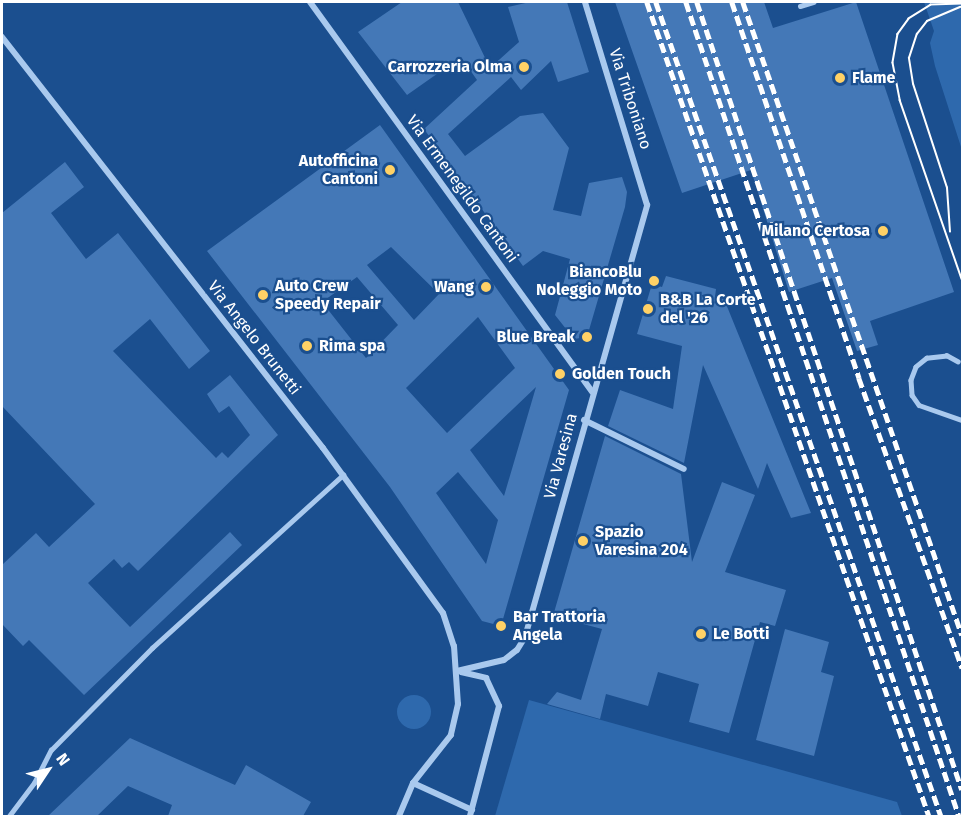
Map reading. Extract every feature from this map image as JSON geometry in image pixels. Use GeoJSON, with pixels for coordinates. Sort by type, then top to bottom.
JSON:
{"type":"FeatureCollection","features":[{"type":"Feature","properties":{"kind":"street","name":"Via Ermenegildo Cantoni"},"geometry":{"type":"LineString","coordinates":[[310,2],[592,392]]}},
{"type":"Feature","properties":{"kind":"street","name":"Via Triboniano"},"geometry":{"type":"LineString","coordinates":[[585,2],[647,205]]}},
{"type":"Feature","properties":{"kind":"street","name":"Via Angelo Brunetti"},"geometry":{"type":"LineString","coordinates":[[2,37],[343,475],[443,613],[454,646],[458,704],[451,735],[413,783],[399,816]]}},
{"type":"Feature","properties":{"kind":"street","name":"Via Varesina"},"geometry":{"type":"LineString","coordinates":[[457,671],[504,660],[525,637],[584,420],[647,205]]}},
{"type":"Feature","properties":{"kind":"street"},"geometry":{"type":"LineString","coordinates":[[584,420],[684,469]]}},
{"type":"Feature","properties":{"kind":"street"},"geometry":{"type":"LineString","coordinates":[[413,783],[471,813],[500,706],[486,678],[457,671]]}},
{"type":"Feature","properties":{"kind":"lane"},"geometry":{"type":"LineString","coordinates":[[800,6],[813,2]]}},
{"type":"Feature","properties":{"kind":"lane"},"geometry":{"type":"LineString","coordinates":[[958,362],[947,356],[927,358],[916,367],[911,380],[912,395],[919,405],[963,420]]}},
{"type":"Feature","properties":{"kind":"lane"},"geometry":{"type":"LineString","coordinates":[[9,816],[34,783],[51,750],[260,546],[343,475]]}},
{"type":"Feature","properties":{"kind":"shaded area"},"geometry":{"type":"Polygon","coordinates":[[[924,2],[962,2],[962,150],[935,66],[930,43],[934,31],[924,2]]]}},
{"type":"Feature","properties":{"kind":"shaded area"},"geometry":{"type":"Polygon","coordinates":[[[414,695],[426,700],[431,712],[426,724],[414,729],[402,724],[397,712],[402,700],[414,695]]]}},
{"type":"Feature","properties":{"kind":"shaded area"},"geometry":{"type":"Polygon","coordinates":[[[529,700],[897,802],[902,816],[495,816],[529,700]]]}},
{"type":"Feature","properties":{"kind":"building"},"geometry":{"type":"Polygon","coordinates":[[[402,2],[458,2],[490,68],[519,42],[508,7],[530,2],[567,2],[589,72],[558,82],[551,61],[521,90],[511,77],[448,134],[465,156],[520,116],[543,113],[569,148],[553,210],[581,216],[589,183],[622,177],[627,192],[625,207],[587,337],[574,339],[555,315],[570,259],[543,251],[523,266],[424,129],[477,80],[461,57],[407,95],[358,32],[402,2]]]}},
{"type":"Feature","properties":{"kind":"building"},"geometry":{"type":"Polygon","coordinates":[[[615,2],[764,2],[773,28],[856,2],[954,292],[870,321],[878,345],[857,351],[832,278],[789,292],[751,170],[682,193],[615,2]]]}},
{"type":"Feature","properties":{"kind":"building"},"geometry":{"type":"Polygon","coordinates":[[[380,125],[569,390],[501,626],[482,621],[390,487],[207,251],[380,125]],[[391,247],[367,265],[414,320],[439,294],[391,247]],[[357,277],[322,302],[366,358],[398,325],[357,277]],[[478,317],[406,388],[447,433],[515,368],[478,317]],[[536,387],[470,450],[504,496],[536,387]],[[458,472],[436,493],[486,564],[498,520],[458,472]]]}},
{"type":"Feature","properties":{"kind":"building"},"geometry":{"type":"Polygon","coordinates":[[[65,162],[84,187],[51,213],[86,259],[118,233],[210,351],[189,369],[150,319],[113,351],[216,458],[222,452],[228,458],[250,435],[229,406],[219,413],[207,394],[230,375],[278,435],[138,571],[129,562],[122,568],[114,559],[88,583],[130,627],[230,532],[242,545],[84,695],[29,640],[23,646],[2,624],[2,565],[36,533],[49,547],[95,504],[2,406],[2,213],[65,162]]]}},
{"type":"Feature","properties":{"kind":"building"},"geometry":{"type":"Polygon","coordinates":[[[666,276],[716,289],[715,297],[724,299],[811,513],[791,518],[767,463],[758,489],[703,365],[684,463],[608,426],[620,390],[673,409],[682,346],[637,334],[652,284],[662,287],[666,276]]]}},
{"type":"Feature","properties":{"kind":"building","name":"Le Botti"},"geometry":{"type":"Polygon","coordinates":[[[605,436],[681,474],[692,562],[722,482],[755,495],[725,572],[786,590],[775,626],[760,622],[729,733],[689,722],[699,684],[658,672],[648,706],[606,694],[600,719],[547,704],[557,692],[581,700],[602,629],[553,616],[605,436]]]}},
{"type":"Feature","properties":{"kind":"building"},"geometry":{"type":"Polygon","coordinates":[[[785,629],[829,642],[821,672],[834,676],[814,756],[756,740],[785,629]]]}},
{"type":"Feature","properties":{"kind":"building"},"geometry":{"type":"Polygon","coordinates":[[[130,738],[235,785],[246,765],[311,802],[303,816],[168,816],[172,805],[128,786],[97,816],[48,816],[130,738]]]}},
{"type":"Feature","properties":{"kind":"tram line"},"geometry":{"type":"LineString","coordinates":[[962,4],[931,5],[909,19],[898,34],[893,63],[900,100],[962,279]]}},
{"type":"Feature","properties":{"kind":"tram line"},"geometry":{"type":"LineString","coordinates":[[950,232],[947,188],[913,84],[909,58],[917,34],[927,21],[960,7]]}},
{"type":"Feature","properties":{"kind":"railway"},"geometry":{"type":"LineString","coordinates":[[647,2],[929,816]]}},
{"type":"Feature","properties":{"kind":"railway"},"geometry":{"type":"LineString","coordinates":[[656,2],[941,816]]}},
{"type":"Feature","properties":{"kind":"railway"},"geometry":{"type":"LineString","coordinates":[[686,2],[959,816]]}},
{"type":"Feature","properties":{"kind":"railway"},"geometry":{"type":"LineString","coordinates":[[697,2],[962,790]]}},
{"type":"Feature","properties":{"kind":"railway"},"geometry":{"type":"LineString","coordinates":[[732,2],[859,378],[962,668]]}},
{"type":"Feature","properties":{"kind":"railway"},"geometry":{"type":"LineString","coordinates":[[743,2],[962,635]]}},
{"type":"Feature","properties":{"kind":"place","name":"Carrozzeria Olma"},"geometry":{"type":"Point","coordinates":[524,67]}},
{"type":"Feature","properties":{"kind":"place","name":"Flame"},"geometry":{"type":"Point","coordinates":[840,78]}},
{"type":"Feature","properties":{"kind":"place","name":"Autofficina Cantoni"},"geometry":{"type":"Point","coordinates":[390,170]}},
{"type":"Feature","properties":{"kind":"place","name":"Milano Certosa"},"geometry":{"type":"Point","coordinates":[883,231]}},
{"type":"Feature","properties":{"kind":"place","name":"BiancoBlu Noleggio Moto"},"geometry":{"type":"Point","coordinates":[654,281]}},
{"type":"Feature","properties":{"kind":"place","name":"Wang"},"geometry":{"type":"Point","coordinates":[486,287]}},
{"type":"Feature","properties":{"kind":"place","name":"Auto Crew Speedy Repair"},"geometry":{"type":"Point","coordinates":[263,295]}},
{"type":"Feature","properties":{"kind":"place","name":"B&B La Corte del '26"},"geometry":{"type":"Point","coordinates":[648,309]}},
{"type":"Feature","properties":{"kind":"place","name":"Blue Break"},"geometry":{"type":"Point","coordinates":[587,337]}},
{"type":"Feature","properties":{"kind":"place","name":"Rima spa"},"geometry":{"type":"Point","coordinates":[307,346]}},
{"type":"Feature","properties":{"kind":"place","name":"Golden Touch"},"geometry":{"type":"Point","coordinates":[560,374]}},
{"type":"Feature","properties":{"kind":"place","name":"Spazio Varesina 204"},"geometry":{"type":"Point","coordinates":[583,541]}},
{"type":"Feature","properties":{"kind":"place","name":"Bar Trattoria Angela"},"geometry":{"type":"Point","coordinates":[501,626]}},
{"type":"Feature","properties":{"kind":"place","name":"Le Botti"},"geometry":{"type":"Point","coordinates":[701,634]}}]}
